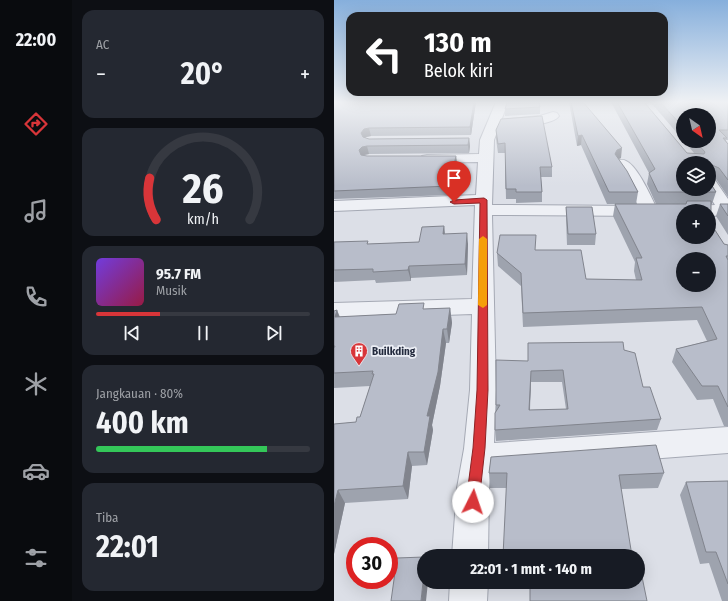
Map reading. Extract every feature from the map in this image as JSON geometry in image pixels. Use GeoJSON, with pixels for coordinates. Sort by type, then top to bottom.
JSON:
{"type":"FeatureCollection","features":[{"type":"Feature","properties":{"kind":"street"},"geometry":{"type":"LineString","coordinates":[[416,159],[488,132],[483,205],[482,390],[477,458],[473,488],[470,549]]}},
{"type":"Feature","properties":{"kind":"street"},"geometry":{"type":"LineString","coordinates":[[622,164],[633,176],[649,211]]}},
{"type":"Feature","properties":{"kind":"street"},"geometry":{"type":"LineString","coordinates":[[716,194],[727,210]]}},
{"type":"Feature","properties":{"kind":"street"},"geometry":{"type":"LineString","coordinates":[[334,206],[483,205],[676,211]]}},
{"type":"Feature","properties":{"kind":"street"},"geometry":{"type":"LineString","coordinates":[[716,210],[727,210]]}},
{"type":"Feature","properties":{"kind":"street"},"geometry":{"type":"LineString","coordinates":[[334,311],[483,306]]}},
{"type":"Feature","properties":{"kind":"street"},"geometry":{"type":"LineString","coordinates":[[477,458],[557,451],[728,440]]}},
{"type":"Feature","properties":{"kind":"street"},"geometry":{"type":"LineString","coordinates":[[468,601],[469,589]]}},
{"type":"Feature","properties":{"kind":"building"},"geometry":{"type":"Polygon","coordinates":[[[334,130],[363,130],[361,133],[363,137],[369,139],[469,138],[468,145],[367,146],[362,147],[359,150],[361,155],[367,156],[456,156],[449,186],[334,191],[334,130]]]}},
{"type":"Feature","properties":{"kind":"building"},"geometry":{"type":"Polygon","coordinates":[[[496,130],[545,130],[552,167],[540,167],[542,192],[516,192],[516,189],[506,189],[505,143],[498,144],[496,130]]]}},
{"type":"Feature","properties":{"kind":"building"},"geometry":{"type":"Polygon","coordinates":[[[577,130],[607,130],[622,148],[617,150],[615,154],[627,171],[638,192],[609,192],[582,135],[578,136],[577,130]]]}},
{"type":"Feature","properties":{"kind":"building"},"geometry":{"type":"Polygon","coordinates":[[[633,130],[668,130],[676,140],[676,148],[683,148],[687,153],[704,154],[705,152],[701,148],[716,148],[716,130],[719,130],[727,138],[723,138],[728,144],[728,180],[719,168],[716,167],[716,156],[676,156],[676,192],[658,192],[649,173],[655,169],[633,130]]]}},
{"type":"Feature","properties":{"kind":"building"},"geometry":{"type":"Polygon","coordinates":[[[687,201],[711,201],[711,204],[686,204],[687,201]]]}},
{"type":"Feature","properties":{"kind":"building"},"geometry":{"type":"Polygon","coordinates":[[[615,204],[676,204],[676,244],[716,244],[716,232],[724,244],[728,245],[728,256],[726,256],[728,260],[728,407],[718,386],[702,386],[676,349],[717,339],[702,307],[523,313],[521,273],[497,253],[500,235],[536,235],[535,250],[581,250],[586,279],[642,280],[636,258],[642,258],[615,204]]]}},
{"type":"Feature","properties":{"kind":"building"},"geometry":{"type":"Polygon","coordinates":[[[720,204],[728,204],[728,216],[720,204]]]}},
{"type":"Feature","properties":{"kind":"building"},"geometry":{"type":"Polygon","coordinates":[[[566,207],[592,207],[596,234],[568,234],[566,207]]]}},
{"type":"Feature","properties":{"kind":"building"},"geometry":{"type":"Polygon","coordinates":[[[444,226],[443,234],[467,233],[465,264],[409,266],[408,270],[373,272],[373,269],[334,270],[334,242],[368,241],[367,244],[419,242],[422,227],[444,226]]]}},
{"type":"Feature","properties":{"kind":"building"},"geometry":{"type":"Polygon","coordinates":[[[424,303],[423,309],[450,308],[447,329],[443,329],[438,372],[427,416],[430,416],[424,452],[408,452],[403,486],[338,490],[334,506],[334,424],[356,422],[357,417],[360,417],[374,374],[372,374],[373,371],[334,373],[334,311],[337,310],[335,317],[396,314],[399,304],[424,303]]]}},
{"type":"Feature","properties":{"kind":"building"},"geometry":{"type":"Polygon","coordinates":[[[623,342],[624,350],[635,353],[643,387],[650,387],[661,419],[495,430],[495,413],[500,405],[496,405],[496,360],[528,361],[528,343],[623,342]],[[563,370],[531,371],[529,410],[568,409],[563,370]]]}},
{"type":"Feature","properties":{"kind":"building"},"geometry":{"type":"Polygon","coordinates":[[[656,445],[664,473],[619,475],[631,549],[503,549],[507,473],[489,473],[491,457],[656,445]]]}},
{"type":"Feature","properties":{"kind":"building"},"geometry":{"type":"Polygon","coordinates":[[[728,481],[728,584],[716,552],[706,552],[686,482],[728,481]]]}},
{"type":"Feature","properties":{"kind":"building"},"geometry":{"type":"Polygon","coordinates":[[[417,557],[417,589],[422,589],[421,601],[391,601],[393,589],[398,589],[398,558],[417,557]]]}},
{"type":"Feature","properties":{"kind":"building"},"geometry":{"type":"Polygon","coordinates":[[[530,589],[645,589],[647,601],[530,601],[530,589]]]}},
{"type":"Feature","properties":{"kind":"slow traffic"},"geometry":{"type":"LineString","coordinates":[[483,239],[483,305]]}},
{"type":"Feature","properties":{"kind":"place","name":"Builkding"},"geometry":{"type":"Point","coordinates":[359,366]}},
{"type":"Feature","properties":{"kind":"route"},"geometry":{"type":"LineString","coordinates":[[454,202],[484,200],[482,390],[479,448],[473,488],[473,502]]}}]}
